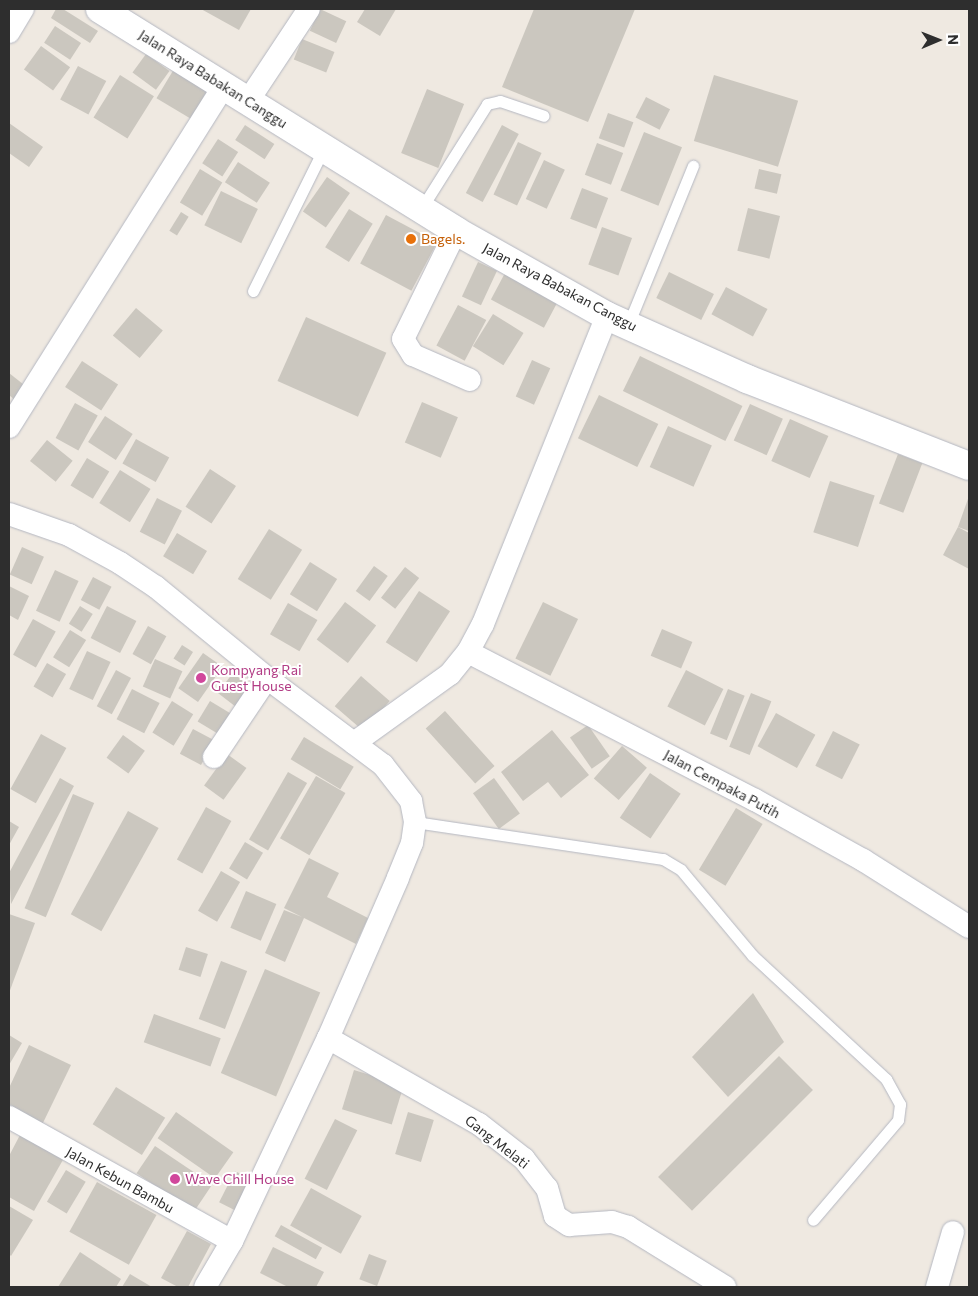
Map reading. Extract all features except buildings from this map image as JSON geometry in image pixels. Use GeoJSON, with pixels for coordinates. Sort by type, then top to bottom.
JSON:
{"type":"FeatureCollection","features":[{"type":"Feature","properties":{"kind":"street"},"geometry":{"type":"LineString","coordinates":[[9,32],[23,9]]}},
{"type":"Feature","properties":{"kind":"street","name":"Jalan Raya Babakan Canggu"},"geometry":{"type":"LineString","coordinates":[[100,9],[456,231],[618,320],[747,379],[969,466]]}},
{"type":"Feature","properties":{"kind":"street"},"geometry":{"type":"LineString","coordinates":[[248,101],[309,9]]}},
{"type":"Feature","properties":{"kind":"street"},"geometry":{"type":"LineString","coordinates":[[9,426],[224,86]]}},
{"type":"Feature","properties":{"kind":"street"},"geometry":{"type":"LineString","coordinates":[[456,231],[403,339],[413,355],[470,380]]}},
{"type":"Feature","properties":{"kind":"street"},"geometry":{"type":"LineString","coordinates":[[354,743],[450,674],[468,652],[483,624],[618,320]]}},
{"type":"Feature","properties":{"kind":"street"},"geometry":{"type":"LineString","coordinates":[[9,514],[70,535],[120,563],[192,615],[267,678],[383,765],[400,784],[411,801],[416,822],[412,843],[328,1038],[232,1241],[205,1287]]}},
{"type":"Feature","properties":{"kind":"street","name":"Jalan Cempaka Putih"},"geometry":{"type":"LineString","coordinates":[[468,652],[755,800],[863,860],[969,927]]}},
{"type":"Feature","properties":{"kind":"street"},"geometry":{"type":"LineString","coordinates":[[214,757],[267,678]]}},
{"type":"Feature","properties":{"kind":"street","name":"Gang Melati"},"geometry":{"type":"LineString","coordinates":[[328,1038],[479,1124],[524,1159],[547,1188],[555,1216],[569,1225],[612,1222],[628,1227],[725,1287]]}},
{"type":"Feature","properties":{"kind":"street","name":"Jalan Kebun Bambu"},"geometry":{"type":"LineString","coordinates":[[9,1117],[232,1241]]}},
{"type":"Feature","properties":{"kind":"street"},"geometry":{"type":"LineString","coordinates":[[937,1287],[953,1232]]}},
{"type":"Feature","properties":{"kind":"lane"},"geometry":{"type":"LineString","coordinates":[[421,209],[487,104],[500,101],[544,116]]}},
{"type":"Feature","properties":{"kind":"lane"},"geometry":{"type":"LineString","coordinates":[[253,291],[324,148]]}},
{"type":"Feature","properties":{"kind":"lane"},"geometry":{"type":"LineString","coordinates":[[618,320],[694,166]]}},
{"type":"Feature","properties":{"kind":"lane"},"geometry":{"type":"LineString","coordinates":[[416,822],[663,859],[681,870],[752,954],[886,1079],[900,1104],[898,1120],[813,1220]]}},
{"type":"Feature","properties":{"kind":"place","name":"Bagels."},"geometry":{"type":"Point","coordinates":[411,239]}},
{"type":"Feature","properties":{"kind":"place","name":"Kompyang Rai Guest House"},"geometry":{"type":"Point","coordinates":[201,678]}},
{"type":"Feature","properties":{"kind":"place","name":"Wave Chill House"},"geometry":{"type":"Point","coordinates":[175,1179]}}]}
